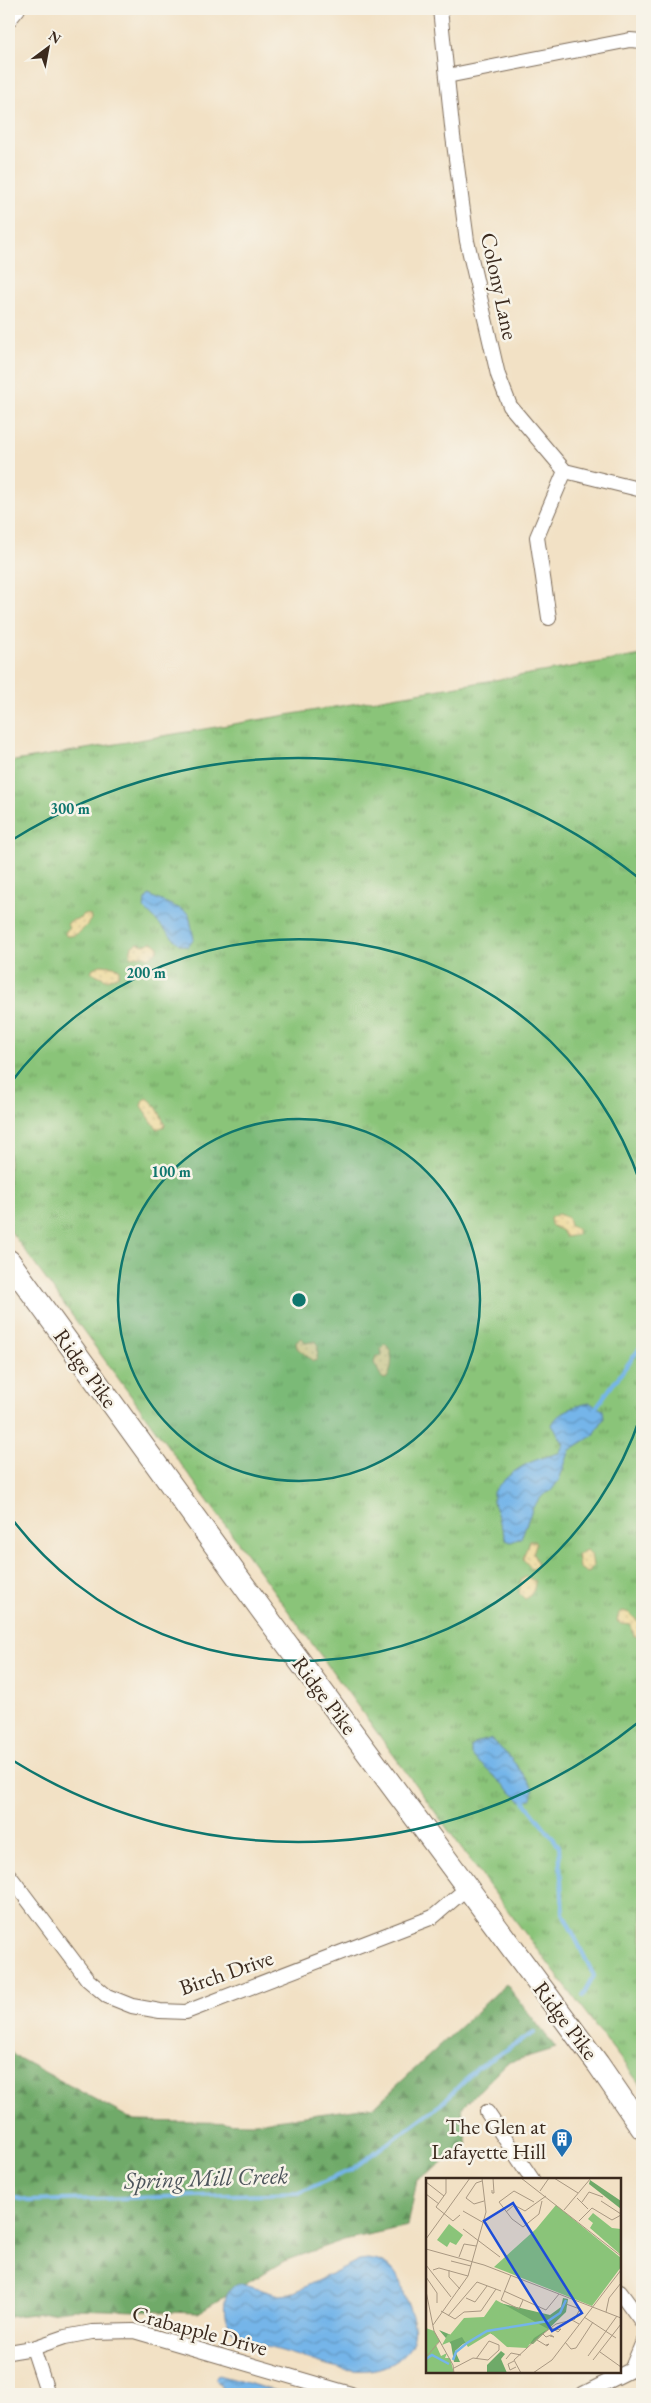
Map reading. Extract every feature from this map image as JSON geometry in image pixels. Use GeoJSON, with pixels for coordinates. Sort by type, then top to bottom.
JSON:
{"type":"FeatureCollection","features":[{"type":"Feature","properties":{"kind":"main road","name":"Ridge Pike"},"geometry":{"type":"LineString","coordinates":[[9,1261],[261,1610],[594,2057],[642,2128]]}},
{"type":"Feature","properties":{"kind":"street"},"geometry":{"type":"LineString","coordinates":[[9,20],[18,9]]}},
{"type":"Feature","properties":{"kind":"street","name":"Colony Lane"},"geometry":{"type":"LineString","coordinates":[[440,9],[467,241],[498,375],[510,406],[565,471]]}},
{"type":"Feature","properties":{"kind":"street"},"geometry":{"type":"LineString","coordinates":[[448,76],[630,40],[642,41]]}},
{"type":"Feature","properties":{"kind":"street"},"geometry":{"type":"LineString","coordinates":[[549,618],[537,537],[565,471],[642,490]]}},
{"type":"Feature","properties":{"kind":"street","name":"Birch Drive"},"geometry":{"type":"LineString","coordinates":[[9,1875],[88,1980],[107,1996],[132,2006],[160,2011],[186,2012],[432,1917],[467,1888]]}},
{"type":"Feature","properties":{"kind":"street"},"geometry":{"type":"LineString","coordinates":[[487,2112],[531,2178]]}},
{"type":"Feature","properties":{"kind":"street"},"geometry":{"type":"LineString","coordinates":[[621,2293],[642,2322]]}},
{"type":"Feature","properties":{"kind":"street","name":"Crabapple Drive"},"geometry":{"type":"LineString","coordinates":[[9,2352],[33,2348],[65,2337],[92,2332],[134,2331],[351,2394]]}},
{"type":"Feature","properties":{"kind":"street"},"geometry":{"type":"LineString","coordinates":[[583,2394],[631,2370],[642,2344]]}},
{"type":"Feature","properties":{"kind":"street"},"geometry":{"type":"LineString","coordinates":[[33,2348],[48,2394]]}},
{"type":"Feature","properties":{"kind":"green space"},"geometry":{"type":"Polygon","coordinates":[[[642,655],[642,2087],[490,1887],[9,1229],[9,762],[642,655]]]}},
{"type":"Feature","properties":{"kind":"green space"},"geometry":{"type":"Polygon","coordinates":[[[506,1984],[556,2048],[507,2063],[462,2108],[467,2147],[417,2180],[408,2226],[344,2240],[284,2261],[198,2313],[73,2309],[9,2317],[9,2050],[15,2056],[135,2121],[255,2123],[375,2106],[506,1984]]]}},
{"type":"Feature","properties":{"kind":"sand"},"geometry":{"type":"Polygon","coordinates":[[[84,914],[90,915],[91,919],[86,926],[74,935],[66,936],[65,933],[69,927],[67,925],[70,921],[81,918],[84,914]]]}},
{"type":"Feature","properties":{"kind":"sand"},"geometry":{"type":"Polygon","coordinates":[[[152,942],[158,946],[158,950],[149,958],[141,955],[132,957],[130,954],[132,946],[138,943],[144,945],[152,942]]]}},
{"type":"Feature","properties":{"kind":"sand"},"geometry":{"type":"Polygon","coordinates":[[[101,965],[114,966],[119,969],[119,975],[108,980],[91,972],[93,968],[101,965]]]}},
{"type":"Feature","properties":{"kind":"sand"},"geometry":{"type":"Polygon","coordinates":[[[147,1098],[156,1107],[165,1126],[157,1129],[141,1106],[143,1100],[147,1098]]]}},
{"type":"Feature","properties":{"kind":"sand"},"geometry":{"type":"Polygon","coordinates":[[[558,1214],[568,1218],[570,1226],[577,1229],[577,1235],[566,1237],[562,1231],[551,1225],[550,1218],[558,1214]]]}},
{"type":"Feature","properties":{"kind":"sand"},"geometry":{"type":"Polygon","coordinates":[[[301,1338],[306,1343],[316,1341],[318,1346],[317,1360],[313,1361],[297,1348],[296,1341],[301,1338]]]}},
{"type":"Feature","properties":{"kind":"sand"},"geometry":{"type":"Polygon","coordinates":[[[385,1344],[390,1351],[392,1361],[386,1379],[382,1378],[374,1363],[376,1356],[382,1356],[381,1348],[385,1344]]]}},
{"type":"Feature","properties":{"kind":"sand"},"geometry":{"type":"Polygon","coordinates":[[[529,1541],[535,1541],[536,1544],[533,1553],[538,1565],[532,1569],[523,1559],[529,1541]]]}},
{"type":"Feature","properties":{"kind":"sand"},"geometry":{"type":"Polygon","coordinates":[[[586,1550],[591,1554],[593,1566],[588,1573],[579,1568],[577,1555],[586,1550]]]}},
{"type":"Feature","properties":{"kind":"sand"},"geometry":{"type":"Polygon","coordinates":[[[526,1577],[535,1581],[535,1584],[532,1593],[525,1599],[519,1593],[521,1580],[526,1577]]]}},
{"type":"Feature","properties":{"kind":"sand"},"geometry":{"type":"Polygon","coordinates":[[[623,1611],[629,1613],[642,1625],[641,1637],[634,1636],[631,1625],[621,1624],[617,1621],[619,1613],[623,1611]]]}},
{"type":"Feature","properties":{"kind":"water"},"geometry":{"type":"Polygon","coordinates":[[[149,895],[189,914],[194,939],[188,947],[179,944],[144,908],[145,900],[149,895]]]}},
{"type":"Feature","properties":{"kind":"water"},"geometry":{"type":"Polygon","coordinates":[[[590,1403],[603,1410],[604,1418],[594,1435],[570,1450],[559,1480],[551,1491],[543,1495],[533,1507],[521,1538],[511,1542],[506,1540],[493,1502],[493,1492],[522,1466],[559,1453],[564,1444],[552,1425],[554,1420],[568,1410],[590,1403]]]}},
{"type":"Feature","properties":{"kind":"water"},"geometry":{"type":"Polygon","coordinates":[[[490,1739],[513,1762],[533,1788],[531,1800],[521,1801],[471,1755],[471,1747],[478,1742],[490,1739]]]}},
{"type":"Feature","properties":{"kind":"water"},"geometry":{"type":"Polygon","coordinates":[[[368,2259],[383,2263],[397,2275],[412,2316],[415,2331],[408,2350],[400,2358],[384,2366],[371,2370],[344,2369],[269,2348],[241,2336],[233,2330],[226,2318],[224,2306],[226,2297],[238,2283],[279,2295],[290,2294],[359,2260],[368,2259]]]}},
{"type":"Feature","properties":{"kind":"water"},"geometry":{"type":"Polygon","coordinates":[[[218,2375],[287,2394],[224,2394],[221,2385],[215,2378],[218,2375]]]}},
{"type":"Feature","properties":{"kind":"waterway","name":"Spring Mill Creek"},"geometry":{"type":"LineString","coordinates":[[594,1410],[642,1345]]}},
{"type":"Feature","properties":{"kind":"waterway","name":"Spring Mill Creek"},"geometry":{"type":"LineString","coordinates":[[523,1797],[527,1805],[559,1846],[563,1913],[594,1976],[583,1996]]}},
{"type":"Feature","properties":{"kind":"waterway","name":"Spring Mill Creek"},"geometry":{"type":"LineString","coordinates":[[9,2196],[28,2201],[298,2193],[351,2170],[441,2104],[478,2067],[534,2033]]}},
{"type":"Feature","properties":{"kind":"place","name":"The Glen at Lafayette Hill"},"geometry":{"type":"Point","coordinates":[562,2158]}}]}
